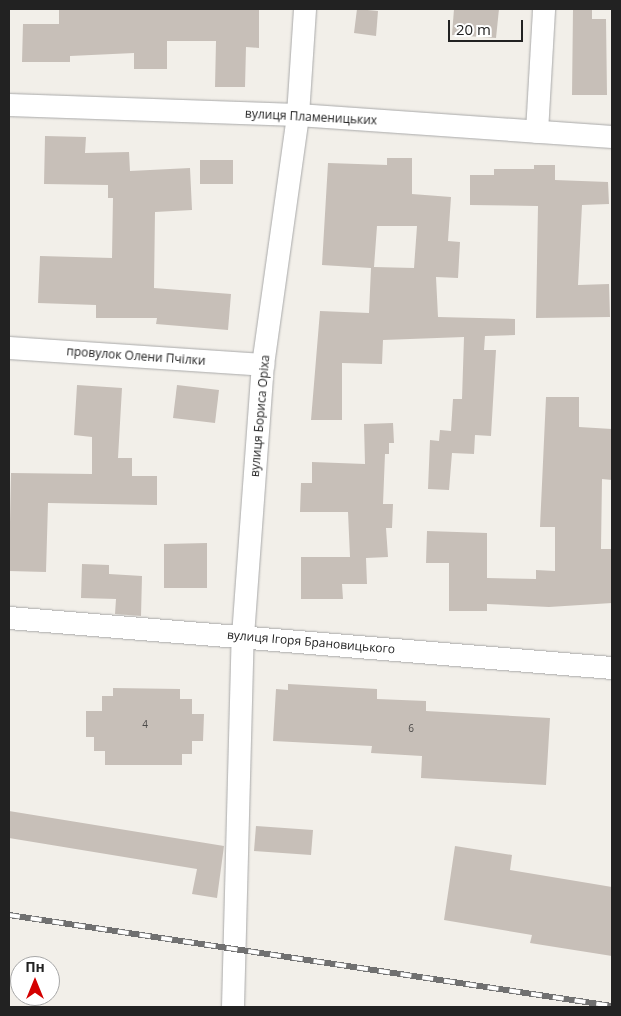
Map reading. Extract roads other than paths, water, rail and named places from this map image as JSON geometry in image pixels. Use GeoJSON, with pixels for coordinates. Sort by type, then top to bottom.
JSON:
{"type":"FeatureCollection","features":[{"type":"Feature","properties":{"kind":"street","name":"вулиця Бориса Оріха"},"geometry":{"type":"LineString","coordinates":[[233,1007],[242,636],[263,365],[298,115],[305,9]]}},
{"type":"Feature","properties":{"kind":"street"},"geometry":{"type":"LineString","coordinates":[[537,132],[544,9]]}},
{"type":"Feature","properties":{"kind":"street","name":"вулиця Пламеницьких"},"geometry":{"type":"LineString","coordinates":[[9,105],[298,115],[612,137]]}},
{"type":"Feature","properties":{"kind":"street","name":"провулок Олени Пчілки"},"geometry":{"type":"LineString","coordinates":[[9,348],[263,365]]}},
{"type":"Feature","properties":{"kind":"street","name":"вулиця Ігоря Брановицького"},"geometry":{"type":"LineString","coordinates":[[9,618],[612,668]]}},
{"type":"Feature","properties":{"kind":"railway"},"geometry":{"type":"LineString","coordinates":[[9,915],[612,1006]]}}]}
